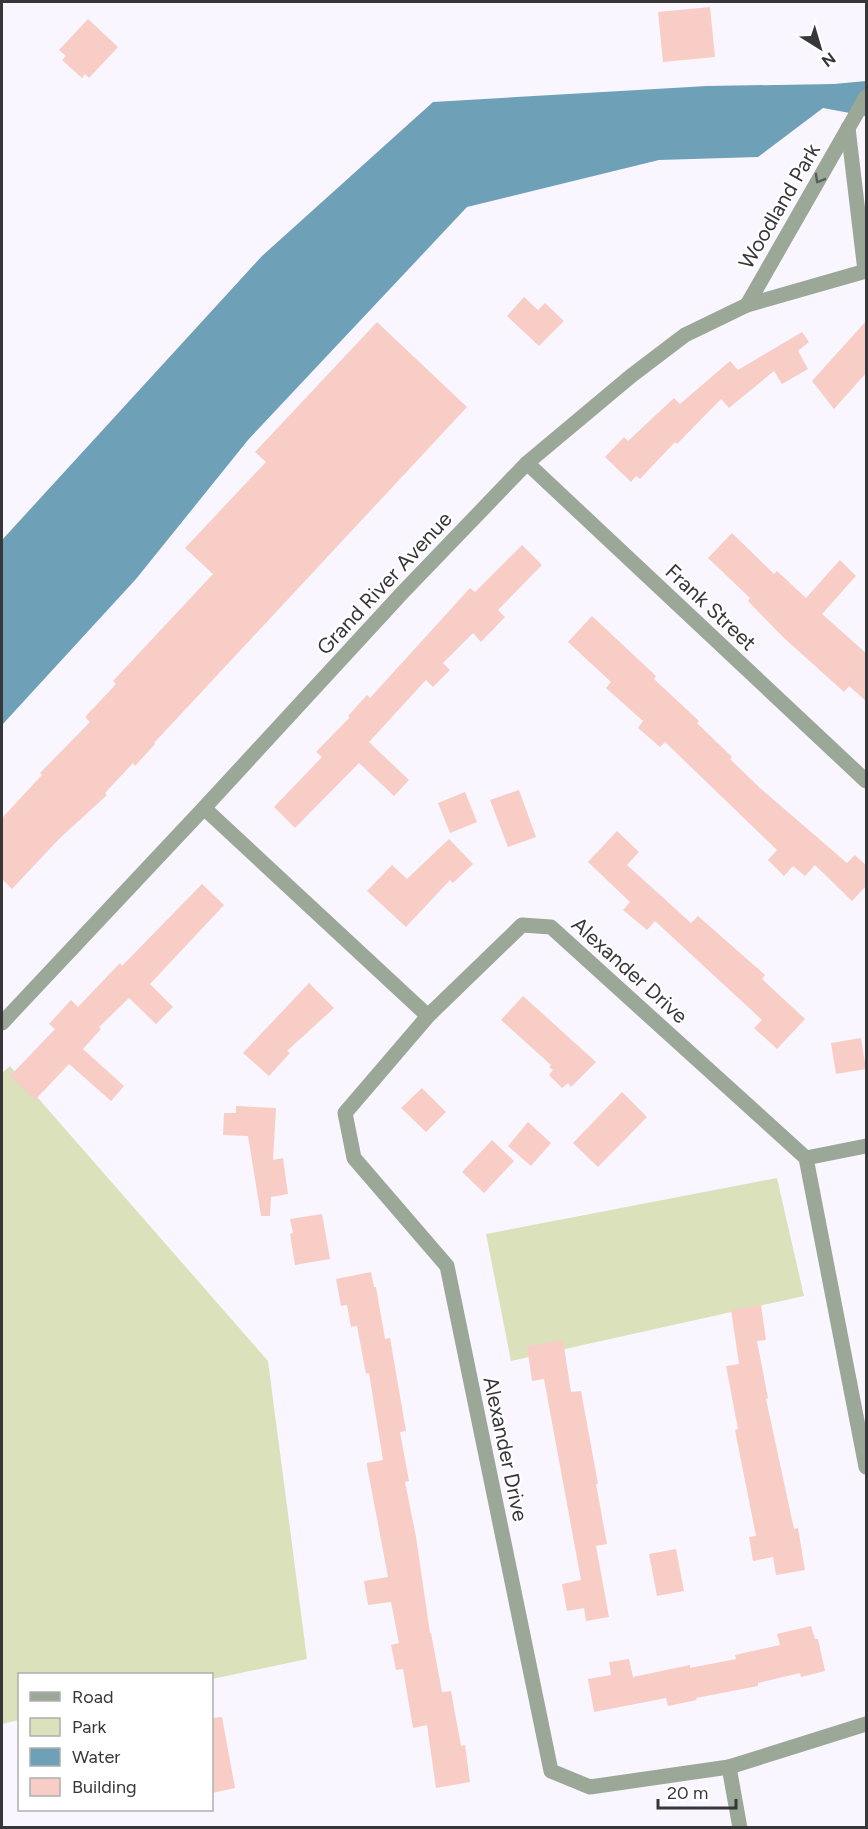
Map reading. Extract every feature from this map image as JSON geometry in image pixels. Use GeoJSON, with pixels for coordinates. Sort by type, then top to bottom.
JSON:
{"type":"FeatureCollection","features":[{"type":"Feature","properties":{"kind":"street","name":"Woodland Park"},"geometry":{"type":"LineString","coordinates":[[747,305],[867,97]]}},
{"type":"Feature","properties":{"kind":"street","name":"Woodland Park"},"geometry":{"type":"LineString","coordinates":[[848,128],[866,271]]}},
{"type":"Feature","properties":{"kind":"street","name":"Grand River Avenue"},"geometry":{"type":"LineString","coordinates":[[2,1023],[403,592],[527,463],[631,376],[686,335],[747,305],[866,271]]}},
{"type":"Feature","properties":{"kind":"street","name":"Frank Street"},"geometry":{"type":"LineString","coordinates":[[527,463],[867,781]]}},
{"type":"Feature","properties":{"kind":"street"},"geometry":{"type":"LineString","coordinates":[[204,808],[428,1016]]}},
{"type":"Feature","properties":{"kind":"street","name":"Alexander Drive"},"geometry":{"type":"LineString","coordinates":[[806,1158],[551,927],[522,925],[428,1016],[345,1113],[354,1158],[447,1266],[551,1771],[590,1787],[729,1767],[867,1724]]}},
{"type":"Feature","properties":{"kind":"street"},"geometry":{"type":"LineString","coordinates":[[867,1146],[806,1158],[867,1467]]}},
{"type":"Feature","properties":{"kind":"street"},"geometry":{"type":"LineString","coordinates":[[729,1767],[740,1827]]}},
{"type":"Feature","properties":{"kind":"green space"},"geometry":{"type":"Polygon","coordinates":[[[10,1066],[268,1361],[307,1659],[213,1679],[213,1673],[18,1673],[18,1720],[2,1724],[2,1073],[10,1066]]]}},
{"type":"Feature","properties":{"kind":"green space"},"geometry":{"type":"Polygon","coordinates":[[[777,1178],[804,1296],[511,1361],[486,1234],[777,1178]]]}},
{"type":"Feature","properties":{"kind":"water"},"geometry":{"type":"Polygon","coordinates":[[[866,81],[866,116],[823,108],[758,157],[659,160],[467,207],[248,440],[136,579],[2,725],[2,540],[262,256],[433,102],[707,86],[834,84],[866,81]]]}},
{"type":"Feature","properties":{"kind":"building"},"geometry":{"type":"Polygon","coordinates":[[[710,7],[715,57],[663,62],[658,12],[710,7]]]}},
{"type":"Feature","properties":{"kind":"building"},"geometry":{"type":"Polygon","coordinates":[[[88,19],[118,47],[89,78],[85,74],[82,78],[62,60],[66,56],[59,50],[88,19]]]}},
{"type":"Feature","properties":{"kind":"building"},"geometry":{"type":"Polygon","coordinates":[[[524,297],[538,310],[545,303],[564,321],[539,346],[507,316],[524,297]]]}},
{"type":"Feature","properties":{"kind":"building"},"geometry":{"type":"Polygon","coordinates":[[[867,320],[867,372],[834,409],[812,381],[867,320]]]}},
{"type":"Feature","properties":{"kind":"building"},"geometry":{"type":"Polygon","coordinates":[[[377,322],[467,407],[135,766],[133,763],[105,793],[107,795],[59,839],[12,889],[2,879],[2,818],[42,775],[40,773],[90,722],[85,717],[116,684],[113,681],[213,574],[185,548],[266,462],[255,452],[377,322]]]}},
{"type":"Feature","properties":{"kind":"building"},"geometry":{"type":"Polygon","coordinates":[[[802,332],[809,342],[798,351],[808,369],[782,384],[774,371],[729,408],[721,399],[640,479],[636,476],[631,482],[605,457],[624,437],[628,441],[674,398],[680,404],[730,361],[738,370],[802,332]]]}},
{"type":"Feature","properties":{"kind":"building"},"geometry":{"type":"Polygon","coordinates":[[[732,533],[774,574],[777,571],[806,598],[840,560],[856,576],[822,614],[867,654],[867,702],[849,686],[844,692],[783,637],[748,601],[750,598],[708,558],[732,533]]]}},
{"type":"Feature","properties":{"kind":"building"},"geometry":{"type":"Polygon","coordinates":[[[522,545],[542,565],[498,610],[505,617],[481,642],[473,633],[443,663],[450,670],[433,687],[426,680],[369,742],[409,780],[394,796],[359,763],[295,828],[274,807],[322,757],[316,752],[350,717],[348,716],[367,695],[370,698],[470,588],[475,592],[522,545]]]}},
{"type":"Feature","properties":{"kind":"building"},"geometry":{"type":"Polygon","coordinates":[[[592,616],[656,676],[654,679],[699,721],[697,723],[760,788],[847,863],[855,855],[867,866],[867,885],[852,901],[815,865],[805,876],[793,866],[784,876],[768,860],[777,850],[665,742],[660,747],[638,728],[643,721],[606,688],[611,682],[568,642],[592,616]]]}},
{"type":"Feature","properties":{"kind":"building"},"geometry":{"type":"Polygon","coordinates":[[[519,790],[536,837],[508,847],[490,800],[519,790]]]}},
{"type":"Feature","properties":{"kind":"building"},"geometry":{"type":"Polygon","coordinates":[[[465,792],[477,822],[450,833],[438,803],[465,792]]]}},
{"type":"Feature","properties":{"kind":"building"},"geometry":{"type":"Polygon","coordinates":[[[617,831],[639,852],[627,865],[691,923],[698,916],[765,975],[762,979],[805,1019],[777,1049],[754,1028],[762,1020],[655,921],[647,930],[623,910],[630,902],[588,862],[617,831]]]}},
{"type":"Feature","properties":{"kind":"building"},"geometry":{"type":"Polygon","coordinates":[[[449,839],[473,864],[453,883],[450,880],[406,927],[367,891],[392,865],[407,879],[449,839]]]}},
{"type":"Feature","properties":{"kind":"building"},"geometry":{"type":"Polygon","coordinates":[[[202,884],[224,905],[150,984],[173,1007],[156,1024],[129,998],[99,1027],[101,1029],[83,1049],[124,1086],[111,1101],[69,1064],[35,1100],[10,1076],[55,1029],[49,1024],[71,1000],[78,1007],[120,963],[122,966],[202,884]]]}},
{"type":"Feature","properties":{"kind":"building"},"geometry":{"type":"Polygon","coordinates":[[[309,983],[334,1008],[287,1051],[290,1053],[269,1076],[243,1053],[309,983]]]}},
{"type":"Feature","properties":{"kind":"building"},"geometry":{"type":"Polygon","coordinates":[[[523,996],[596,1062],[571,1087],[568,1083],[562,1088],[549,1075],[553,1070],[549,1067],[551,1065],[501,1020],[523,996]]]}},
{"type":"Feature","properties":{"kind":"building"},"geometry":{"type":"Polygon","coordinates":[[[861,1038],[866,1069],[836,1074],[831,1043],[861,1038]]]}},
{"type":"Feature","properties":{"kind":"building"},"geometry":{"type":"Polygon","coordinates":[[[422,1088],[446,1112],[426,1132],[401,1108],[422,1088]]]}},
{"type":"Feature","properties":{"kind":"building"},"geometry":{"type":"Polygon","coordinates":[[[622,1092],[647,1117],[598,1167],[573,1143],[622,1092]]]}},
{"type":"Feature","properties":{"kind":"building"},"geometry":{"type":"Polygon","coordinates":[[[236,1106],[276,1108],[273,1160],[283,1158],[288,1194],[271,1197],[270,1216],[261,1216],[248,1136],[223,1135],[224,1113],[236,1113],[236,1106]]]}},
{"type":"Feature","properties":{"kind":"building"},"geometry":{"type":"Polygon","coordinates":[[[528,1122],[551,1143],[531,1166],[508,1146],[528,1122]]]}},
{"type":"Feature","properties":{"kind":"building"},"geometry":{"type":"Polygon","coordinates":[[[492,1140],[514,1161],[484,1193],[462,1172],[492,1140]]]}},
{"type":"Feature","properties":{"kind":"building"},"geometry":{"type":"Polygon","coordinates":[[[322,1214],[330,1259],[295,1265],[290,1219],[322,1214]]]}},
{"type":"Feature","properties":{"kind":"building"},"geometry":{"type":"Polygon","coordinates":[[[371,1272],[374,1287],[376,1287],[385,1339],[390,1338],[406,1431],[400,1432],[409,1481],[405,1482],[416,1537],[430,1633],[442,1692],[451,1691],[461,1746],[465,1745],[470,1782],[436,1788],[427,1725],[413,1728],[403,1669],[396,1670],[391,1645],[399,1643],[391,1602],[368,1605],[364,1581],[388,1577],[367,1466],[367,1463],[383,1460],[369,1373],[366,1374],[357,1326],[351,1327],[347,1305],[341,1306],[336,1279],[371,1272]]]}},
{"type":"Feature","properties":{"kind":"building"},"geometry":{"type":"Polygon","coordinates":[[[761,1305],[766,1340],[757,1341],[768,1398],[766,1399],[794,1529],[798,1528],[805,1570],[776,1575],[773,1557],[753,1561],[749,1537],[756,1536],[735,1430],[738,1429],[726,1366],[739,1364],[731,1310],[761,1305]]]}},
{"type":"Feature","properties":{"kind":"building"},"geometry":{"type":"Polygon","coordinates":[[[563,1340],[571,1392],[581,1391],[607,1544],[596,1546],[609,1617],[586,1621],[584,1608],[567,1611],[562,1584],[581,1580],[544,1379],[532,1381],[527,1346],[563,1340]]]}},
{"type":"Feature","properties":{"kind":"building"},"geometry":{"type":"Polygon","coordinates":[[[676,1549],[684,1591],[657,1596],[649,1554],[676,1549]]]}},
{"type":"Feature","properties":{"kind":"building"},"geometry":{"type":"Polygon","coordinates":[[[811,1626],[815,1639],[818,1639],[825,1671],[801,1677],[800,1673],[758,1683],[758,1686],[668,1706],[666,1698],[594,1712],[588,1679],[611,1675],[609,1662],[629,1659],[633,1677],[690,1665],[690,1668],[736,1659],[735,1655],[780,1645],[777,1634],[811,1626]]]}},
{"type":"Feature","properties":{"kind":"building"},"geometry":{"type":"Polygon","coordinates":[[[222,1717],[235,1788],[213,1793],[213,1718],[222,1717]]]}}]}
